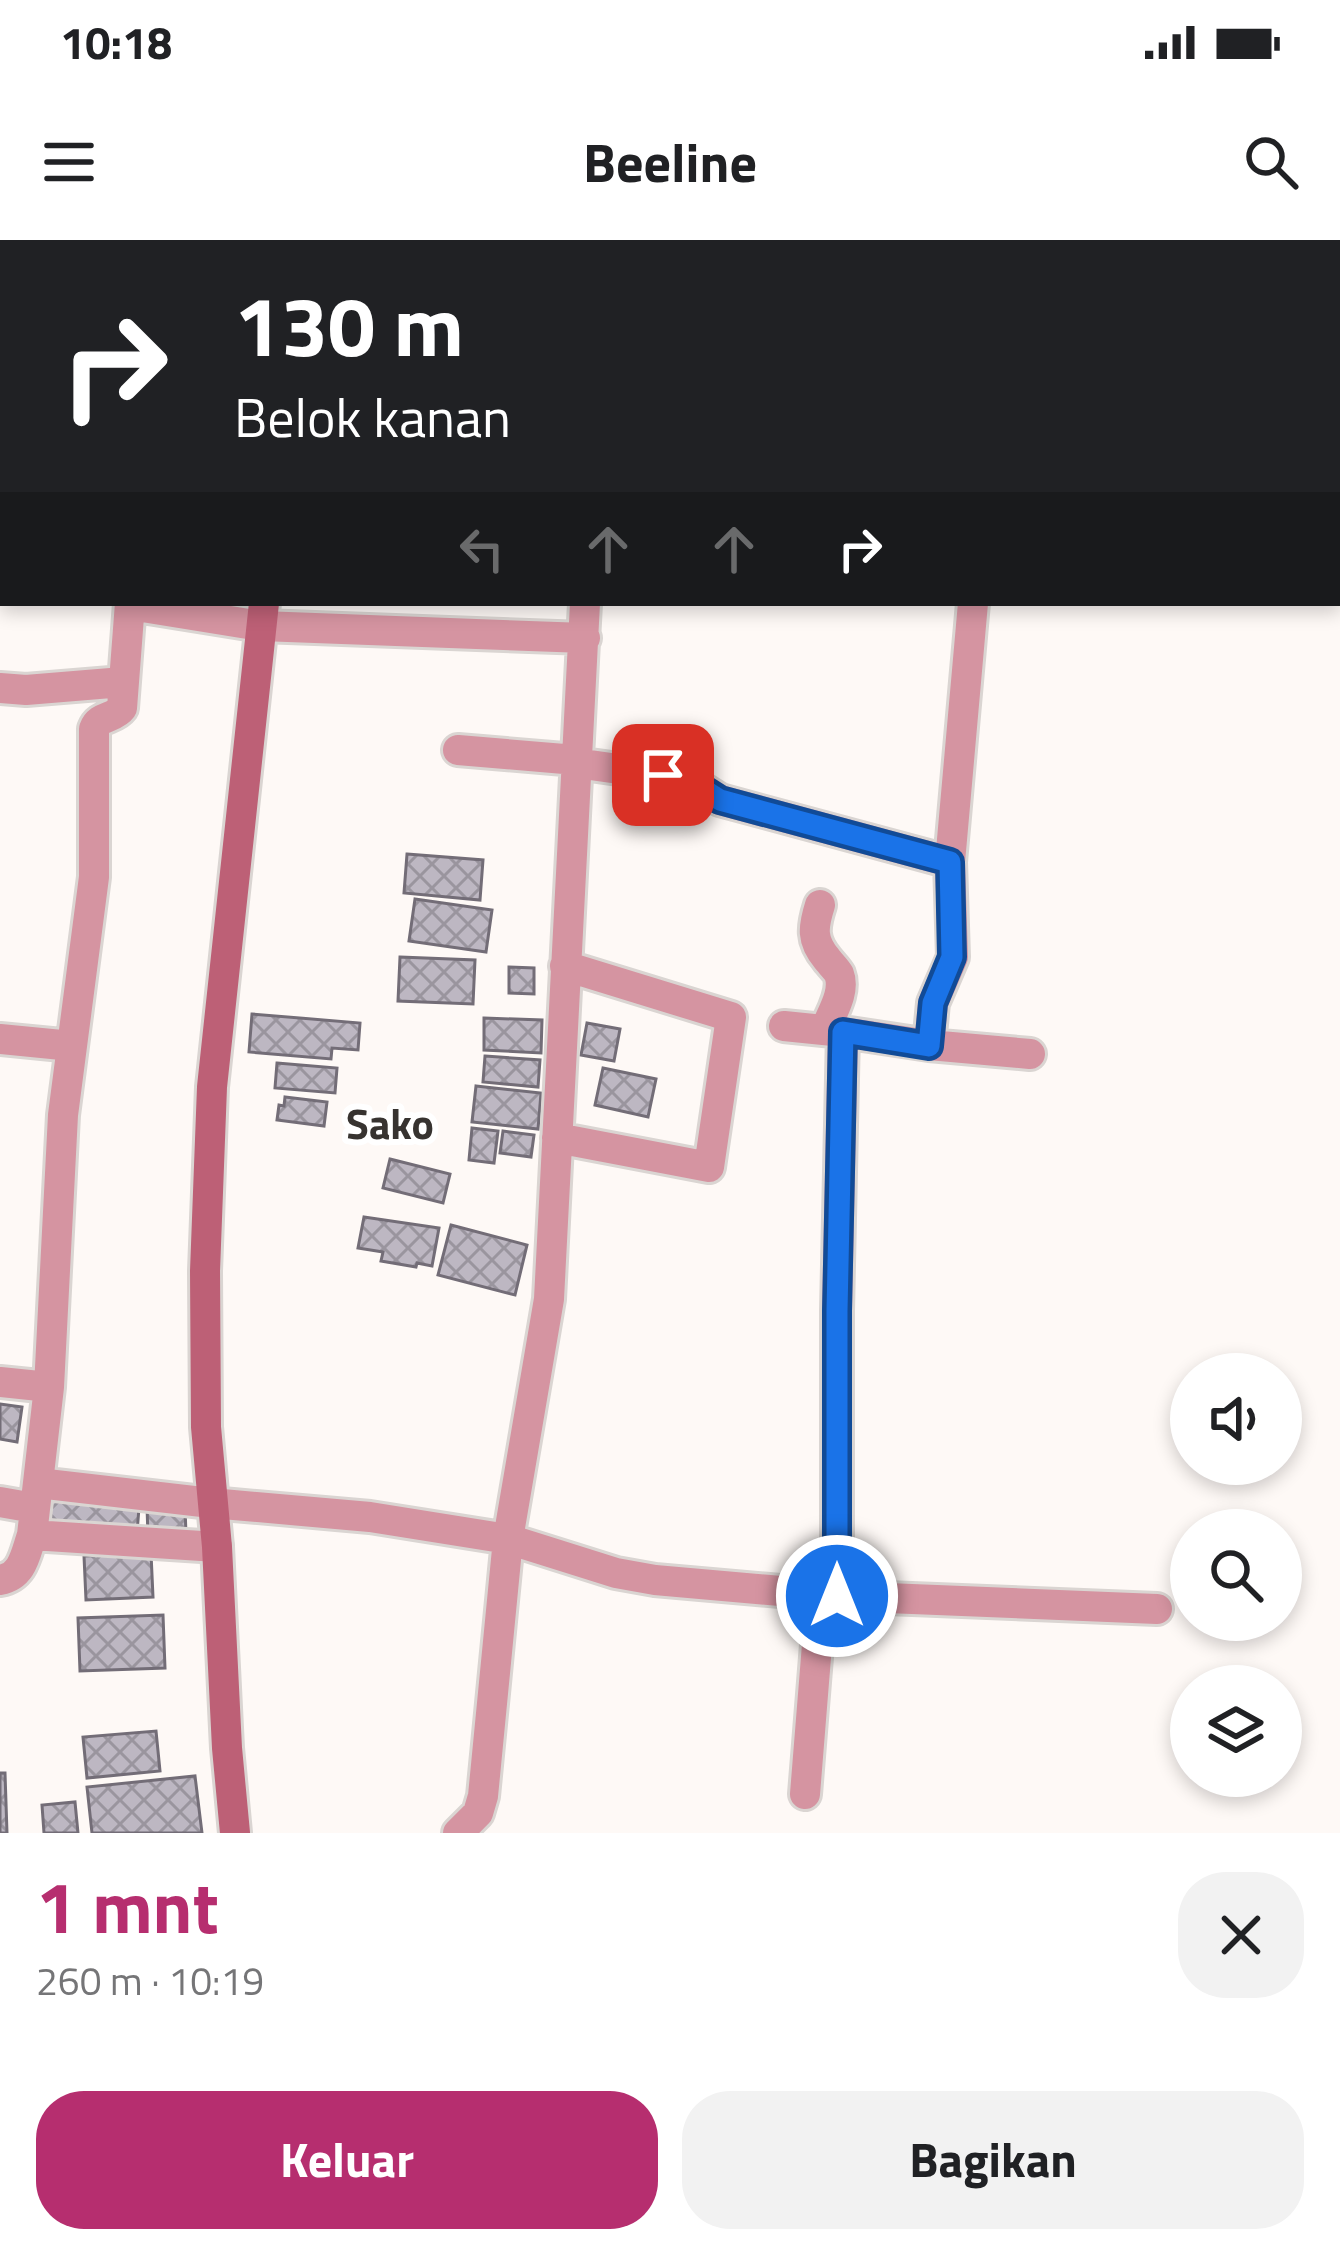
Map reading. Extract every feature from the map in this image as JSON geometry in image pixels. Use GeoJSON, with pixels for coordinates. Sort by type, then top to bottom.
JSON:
{"type":"FeatureCollection","features":[{"type":"Feature","properties":{"kind":"main road"},"geometry":{"type":"LineString","coordinates":[[236,1833],[206,1427],[205,1271],[212,1087],[262,614]]}},
{"type":"Feature","properties":{"kind":"street"},"geometry":{"type":"LineString","coordinates":[[0,1580],[20,1569],[35,1509],[49,1387],[63,1115],[94,877],[94,729],[122,708],[130,606]]}},
{"type":"Feature","properties":{"kind":"street"},"geometry":{"type":"LineString","coordinates":[[156,606],[585,638]]}},
{"type":"Feature","properties":{"kind":"street"},"geometry":{"type":"LineString","coordinates":[[458,1833],[478,1813],[484,1796],[508,1540],[548,1299],[585,606]]}},
{"type":"Feature","properties":{"kind":"street"},"geometry":{"type":"LineString","coordinates":[[929,1046],[933,1003],[952,957],[950,862],[973,606]]}},
{"type":"Feature","properties":{"kind":"street"},"geometry":{"type":"LineString","coordinates":[[0,688],[123,682]]}},
{"type":"Feature","properties":{"kind":"street"},"geometry":{"type":"LineString","coordinates":[[458,750],[676,777],[720,800],[950,862]]}},
{"type":"Feature","properties":{"kind":"street"},"geometry":{"type":"LineString","coordinates":[[805,1795],[829,1595],[837,1311],[834,1031],[840,985],[838,971],[814,939],[820,905]]}},
{"type":"Feature","properties":{"kind":"street"},"geometry":{"type":"LineString","coordinates":[[556,1138],[710,1166],[731,1017],[565,967]]}},
{"type":"Feature","properties":{"kind":"street"},"geometry":{"type":"LineString","coordinates":[[784,1026],[1030,1054]]}},
{"type":"Feature","properties":{"kind":"street"},"geometry":{"type":"LineString","coordinates":[[0,1039],[72,1046]]}},
{"type":"Feature","properties":{"kind":"street"},"geometry":{"type":"LineString","coordinates":[[0,1382],[49,1387]]}},
{"type":"Feature","properties":{"kind":"street"},"geometry":{"type":"LineString","coordinates":[[0,1502],[217,1547]]}},
{"type":"Feature","properties":{"kind":"street"},"geometry":{"type":"LineString","coordinates":[[35,1509],[211,1503],[370,1516],[508,1540],[655,1580],[829,1595],[1157,1610]]}},
{"type":"Feature","properties":{"kind":"building"},"geometry":{"type":"Polygon","coordinates":[[[407,854],[483,860],[480,900],[404,893],[407,854]]]}},
{"type":"Feature","properties":{"kind":"building"},"geometry":{"type":"Polygon","coordinates":[[[415,899],[492,910],[486,952],[409,941],[415,899]]]}},
{"type":"Feature","properties":{"kind":"building"},"geometry":{"type":"Polygon","coordinates":[[[400,957],[475,960],[473,1004],[398,1001],[400,957]]]}},
{"type":"Feature","properties":{"kind":"building"},"geometry":{"type":"Polygon","coordinates":[[[509,967],[534,968],[534,994],[509,993],[509,967]]]}},
{"type":"Feature","properties":{"kind":"building"},"geometry":{"type":"Polygon","coordinates":[[[252,1014],[360,1023],[358,1050],[332,1048],[331,1059],[249,1052],[252,1014]]]}},
{"type":"Feature","properties":{"kind":"building"},"geometry":{"type":"Polygon","coordinates":[[[484,1018],[542,1020],[541,1053],[484,1050],[484,1018]]]}},
{"type":"Feature","properties":{"kind":"building"},"geometry":{"type":"Polygon","coordinates":[[[587,1023],[620,1029],[614,1061],[581,1055],[587,1023]]]}},
{"type":"Feature","properties":{"kind":"building"},"geometry":{"type":"Polygon","coordinates":[[[485,1056],[540,1060],[538,1087],[483,1082],[485,1056]]]}},
{"type":"Feature","properties":{"kind":"building"},"geometry":{"type":"Polygon","coordinates":[[[277,1063],[337,1068],[335,1093],[275,1088],[277,1063]]]}},
{"type":"Feature","properties":{"kind":"building"},"geometry":{"type":"Polygon","coordinates":[[[603,1068],[656,1079],[648,1117],[595,1105],[603,1068]]]}},
{"type":"Feature","properties":{"kind":"building"},"geometry":{"type":"Polygon","coordinates":[[[476,1086],[541,1093],[538,1129],[472,1122],[476,1086]]]}},
{"type":"Feature","properties":{"kind":"building"},"geometry":{"type":"Polygon","coordinates":[[[285,1097],[327,1102],[324,1126],[277,1120],[285,1097]]]}},
{"type":"Feature","properties":{"kind":"building"},"geometry":{"type":"Polygon","coordinates":[[[472,1128],[498,1131],[494,1163],[469,1160],[472,1128]]]}},
{"type":"Feature","properties":{"kind":"building"},"geometry":{"type":"Polygon","coordinates":[[[503,1131],[534,1135],[531,1157],[500,1153],[503,1131]]]}},
{"type":"Feature","properties":{"kind":"building"},"geometry":{"type":"Polygon","coordinates":[[[390,1159],[450,1174],[443,1203],[383,1188],[390,1159]]]}},
{"type":"Feature","properties":{"kind":"building"},"geometry":{"type":"Polygon","coordinates":[[[364,1217],[439,1228],[432,1266],[381,1261],[383,1252],[358,1248],[364,1217]]]}},
{"type":"Feature","properties":{"kind":"building"},"geometry":{"type":"Polygon","coordinates":[[[451,1225],[527,1245],[515,1295],[438,1275],[451,1225]]]}},
{"type":"Feature","properties":{"kind":"building"},"geometry":{"type":"Polygon","coordinates":[[[0,1404],[22,1407],[17,1442],[0,1439],[0,1404]]]}},
{"type":"Feature","properties":{"kind":"building"},"geometry":{"type":"Polygon","coordinates":[[[45,1489],[140,1495],[137,1533],[43,1527],[45,1489]]]}},
{"type":"Feature","properties":{"kind":"building"},"geometry":{"type":"Polygon","coordinates":[[[185,1506],[186,1535],[148,1536],[147,1507],[185,1506]]]}},
{"type":"Feature","properties":{"kind":"building"},"geometry":{"type":"Polygon","coordinates":[[[151,1553],[153,1597],[86,1600],[84,1556],[151,1553]]]}},
{"type":"Feature","properties":{"kind":"building"},"geometry":{"type":"Polygon","coordinates":[[[163,1615],[165,1668],[80,1671],[78,1618],[163,1615]]]}},
{"type":"Feature","properties":{"kind":"building"},"geometry":{"type":"Polygon","coordinates":[[[156,1731],[160,1771],[87,1778],[83,1737],[156,1731]]]}},
{"type":"Feature","properties":{"kind":"building"},"geometry":{"type":"Polygon","coordinates":[[[0,1773],[5,1773],[7,1833],[0,1833],[0,1773]]]}},
{"type":"Feature","properties":{"kind":"building"},"geometry":{"type":"Polygon","coordinates":[[[195,1776],[202,1833],[92,1833],[87,1787],[195,1776]]]}},
{"type":"Feature","properties":{"kind":"building"},"geometry":{"type":"Polygon","coordinates":[[[75,1802],[78,1833],[44,1833],[42,1805],[75,1802]]]}},
{"type":"Feature","properties":{"kind":"district","name":"Sako"},"geometry":{"type":"Point","coordinates":[390,1124]}},
{"type":"Feature","properties":{"kind":"route"},"geometry":{"type":"LineString","coordinates":[[663,775],[687,780],[720,800],[950,862],[952,957],[933,1003],[929,1046],[843,1032],[837,1596]]}}]}
